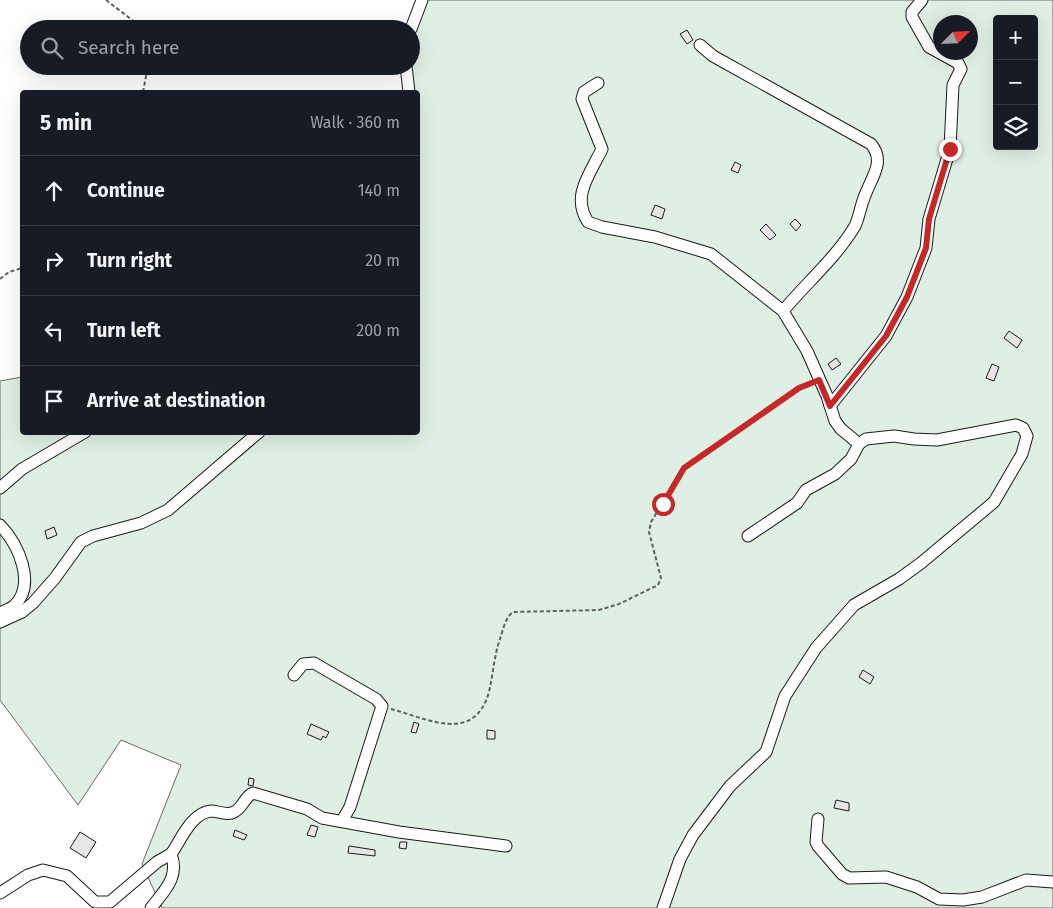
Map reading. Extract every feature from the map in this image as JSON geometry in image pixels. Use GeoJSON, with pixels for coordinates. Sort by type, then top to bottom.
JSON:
{"type":"FeatureCollection","features":[{"type":"Feature","properties":{"kind":"street"},"geometry":{"type":"LineString","coordinates":[[414,20],[422,0]]}},
{"type":"Feature","properties":{"kind":"street"},"geometry":{"type":"LineString","coordinates":[[830,406],[886,336],[907,297],[926,248],[929,219],[950,149],[953,85],[961,69],[958,63],[929,47],[912,17],[912,12],[922,0]]}},
{"type":"Feature","properties":{"kind":"street"},"geometry":{"type":"LineString","coordinates":[[700,45],[713,56],[871,144],[878,155],[876,172],[865,194],[854,226],[819,273],[783,312]]}},
{"type":"Feature","properties":{"kind":"street"},"geometry":{"type":"LineString","coordinates":[[407,75],[409,90]]}},
{"type":"Feature","properties":{"kind":"street"},"geometry":{"type":"LineString","coordinates":[[598,83],[584,92],[582,99],[602,149],[580,194],[580,206],[588,222],[602,227],[655,237],[711,254],[783,312],[799,334],[841,429],[859,444]]}},
{"type":"Feature","properties":{"kind":"street"},"geometry":{"type":"LineString","coordinates":[[662,908],[680,858],[693,835],[730,786],[766,752],[785,696],[816,648],[854,605],[899,579],[921,563],[994,502],[1022,454],[1027,436],[1023,428],[1016,425],[937,440],[914,440],[894,436],[866,439],[859,444],[851,459],[834,474],[806,490],[797,503],[748,536]]}},
{"type":"Feature","properties":{"kind":"street"},"geometry":{"type":"LineString","coordinates":[[0,488],[22,469],[80,435]]}},
{"type":"Feature","properties":{"kind":"street"},"geometry":{"type":"LineString","coordinates":[[0,622],[22,612],[33,603],[55,578],[81,542],[94,536],[141,523],[168,510],[256,435]]}},
{"type":"Feature","properties":{"kind":"street"},"geometry":{"type":"LineString","coordinates":[[0,525],[20,559],[25,582],[20,596],[13,606],[0,613]]}},
{"type":"Feature","properties":{"kind":"street"},"geometry":{"type":"LineString","coordinates":[[294,674],[302,664],[314,663],[376,699],[382,706],[350,807],[342,821]]}},
{"type":"Feature","properties":{"kind":"street"},"geometry":{"type":"LineString","coordinates":[[0,893],[28,875],[43,870],[67,876],[95,902],[110,902],[157,862],[172,854],[198,816],[211,811],[232,813],[237,810],[246,796],[253,793],[306,809],[322,818],[399,832],[506,846]]}},
{"type":"Feature","properties":{"kind":"street"},"geometry":{"type":"LineString","coordinates":[[818,819],[816,842],[818,846],[842,874],[849,878],[886,877],[910,884],[939,899],[963,900],[982,897],[1026,880],[1053,882]]}},
{"type":"Feature","properties":{"kind":"street"},"geometry":{"type":"LineString","coordinates":[[150,908],[172,879],[175,868],[172,854]]}},
{"type":"Feature","properties":{"kind":"path"},"geometry":{"type":"LineString","coordinates":[[106,0],[132,20]]}},
{"type":"Feature","properties":{"kind":"path"},"geometry":{"type":"LineString","coordinates":[[143,90],[146,75]]}},
{"type":"Feature","properties":{"kind":"path"},"geometry":{"type":"LineString","coordinates":[[0,279],[9,272],[20,269]]}},
{"type":"Feature","properties":{"kind":"path"},"geometry":{"type":"LineString","coordinates":[[382,706],[440,724],[466,722],[481,710],[488,695],[498,646],[506,622],[513,612],[599,610],[619,604],[658,585],[661,578],[650,532],[651,522],[684,468],[799,388],[819,380]]}},
{"type":"Feature","properties":{"kind":"green space"},"geometry":{"type":"Polygon","coordinates":[[[422,0],[1053,0],[1053,908],[162,908],[142,864],[181,765],[121,740],[78,805],[0,700],[0,381],[20,377],[20,435],[420,435],[420,90],[409,90],[410,75],[420,75],[420,20],[414,20],[422,0]]]}},
{"type":"Feature","properties":{"kind":"building"},"geometry":{"type":"Polygon","coordinates":[[[687,30],[693,40],[687,44],[680,34],[687,30]]]}},
{"type":"Feature","properties":{"kind":"building"},"geometry":{"type":"Polygon","coordinates":[[[735,162],[741,165],[738,173],[731,170],[735,162]]]}},
{"type":"Feature","properties":{"kind":"building"},"geometry":{"type":"Polygon","coordinates":[[[655,205],[665,209],[662,219],[651,215],[655,205]]]}},
{"type":"Feature","properties":{"kind":"building"},"geometry":{"type":"Polygon","coordinates":[[[795,219],[801,225],[796,231],[790,224],[795,219]]]}},
{"type":"Feature","properties":{"kind":"building"},"geometry":{"type":"Polygon","coordinates":[[[766,224],[776,235],[770,240],[760,230],[766,224]]]}},
{"type":"Feature","properties":{"kind":"building"},"geometry":{"type":"Polygon","coordinates":[[[1009,331],[1022,340],[1017,348],[1004,338],[1009,331]]]}},
{"type":"Feature","properties":{"kind":"building"},"geometry":{"type":"Polygon","coordinates":[[[836,358],[841,364],[832,370],[828,364],[836,358]]]}},
{"type":"Feature","properties":{"kind":"building"},"geometry":{"type":"Polygon","coordinates":[[[992,364],[999,367],[994,381],[986,378],[992,364]]]}},
{"type":"Feature","properties":{"kind":"building"},"geometry":{"type":"Polygon","coordinates":[[[54,527],[57,535],[47,539],[45,531],[54,527]]]}},
{"type":"Feature","properties":{"kind":"building"},"geometry":{"type":"Polygon","coordinates":[[[863,670],[874,677],[870,684],[859,677],[863,670]]]}},
{"type":"Feature","properties":{"kind":"building"},"geometry":{"type":"Polygon","coordinates":[[[414,722],[419,724],[416,733],[411,732],[414,722]]]}},
{"type":"Feature","properties":{"kind":"building"},"geometry":{"type":"Polygon","coordinates":[[[311,724],[329,732],[326,738],[323,736],[321,740],[307,734],[311,724]]]}},
{"type":"Feature","properties":{"kind":"building"},"geometry":{"type":"Polygon","coordinates":[[[487,730],[495,731],[495,739],[487,739],[487,730]]]}},
{"type":"Feature","properties":{"kind":"building"},"geometry":{"type":"Polygon","coordinates":[[[249,778],[254,779],[253,786],[248,785],[249,778]]]}},
{"type":"Feature","properties":{"kind":"building"},"geometry":{"type":"Polygon","coordinates":[[[836,800],[849,803],[849,811],[834,808],[836,800]]]}},
{"type":"Feature","properties":{"kind":"building"},"geometry":{"type":"Polygon","coordinates":[[[311,825],[318,827],[315,837],[307,835],[311,825]]]}},
{"type":"Feature","properties":{"kind":"building"},"geometry":{"type":"Polygon","coordinates":[[[235,830],[247,835],[244,840],[233,836],[235,830]]]}},
{"type":"Feature","properties":{"kind":"building"},"geometry":{"type":"Polygon","coordinates":[[[80,832],[96,842],[86,858],[70,848],[80,832]]]}},
{"type":"Feature","properties":{"kind":"building"},"geometry":{"type":"Polygon","coordinates":[[[400,842],[407,842],[406,849],[399,848],[400,842]]]}},
{"type":"Feature","properties":{"kind":"building"},"geometry":{"type":"Polygon","coordinates":[[[349,846],[375,850],[375,856],[348,853],[349,846]]]}},
{"type":"Feature","properties":{"kind":"route"},"geometry":{"type":"LineString","coordinates":[[663,504],[684,468],[691,462],[799,388],[819,380],[830,406],[886,336],[907,297],[926,248],[929,219],[950,149]]}}]}
